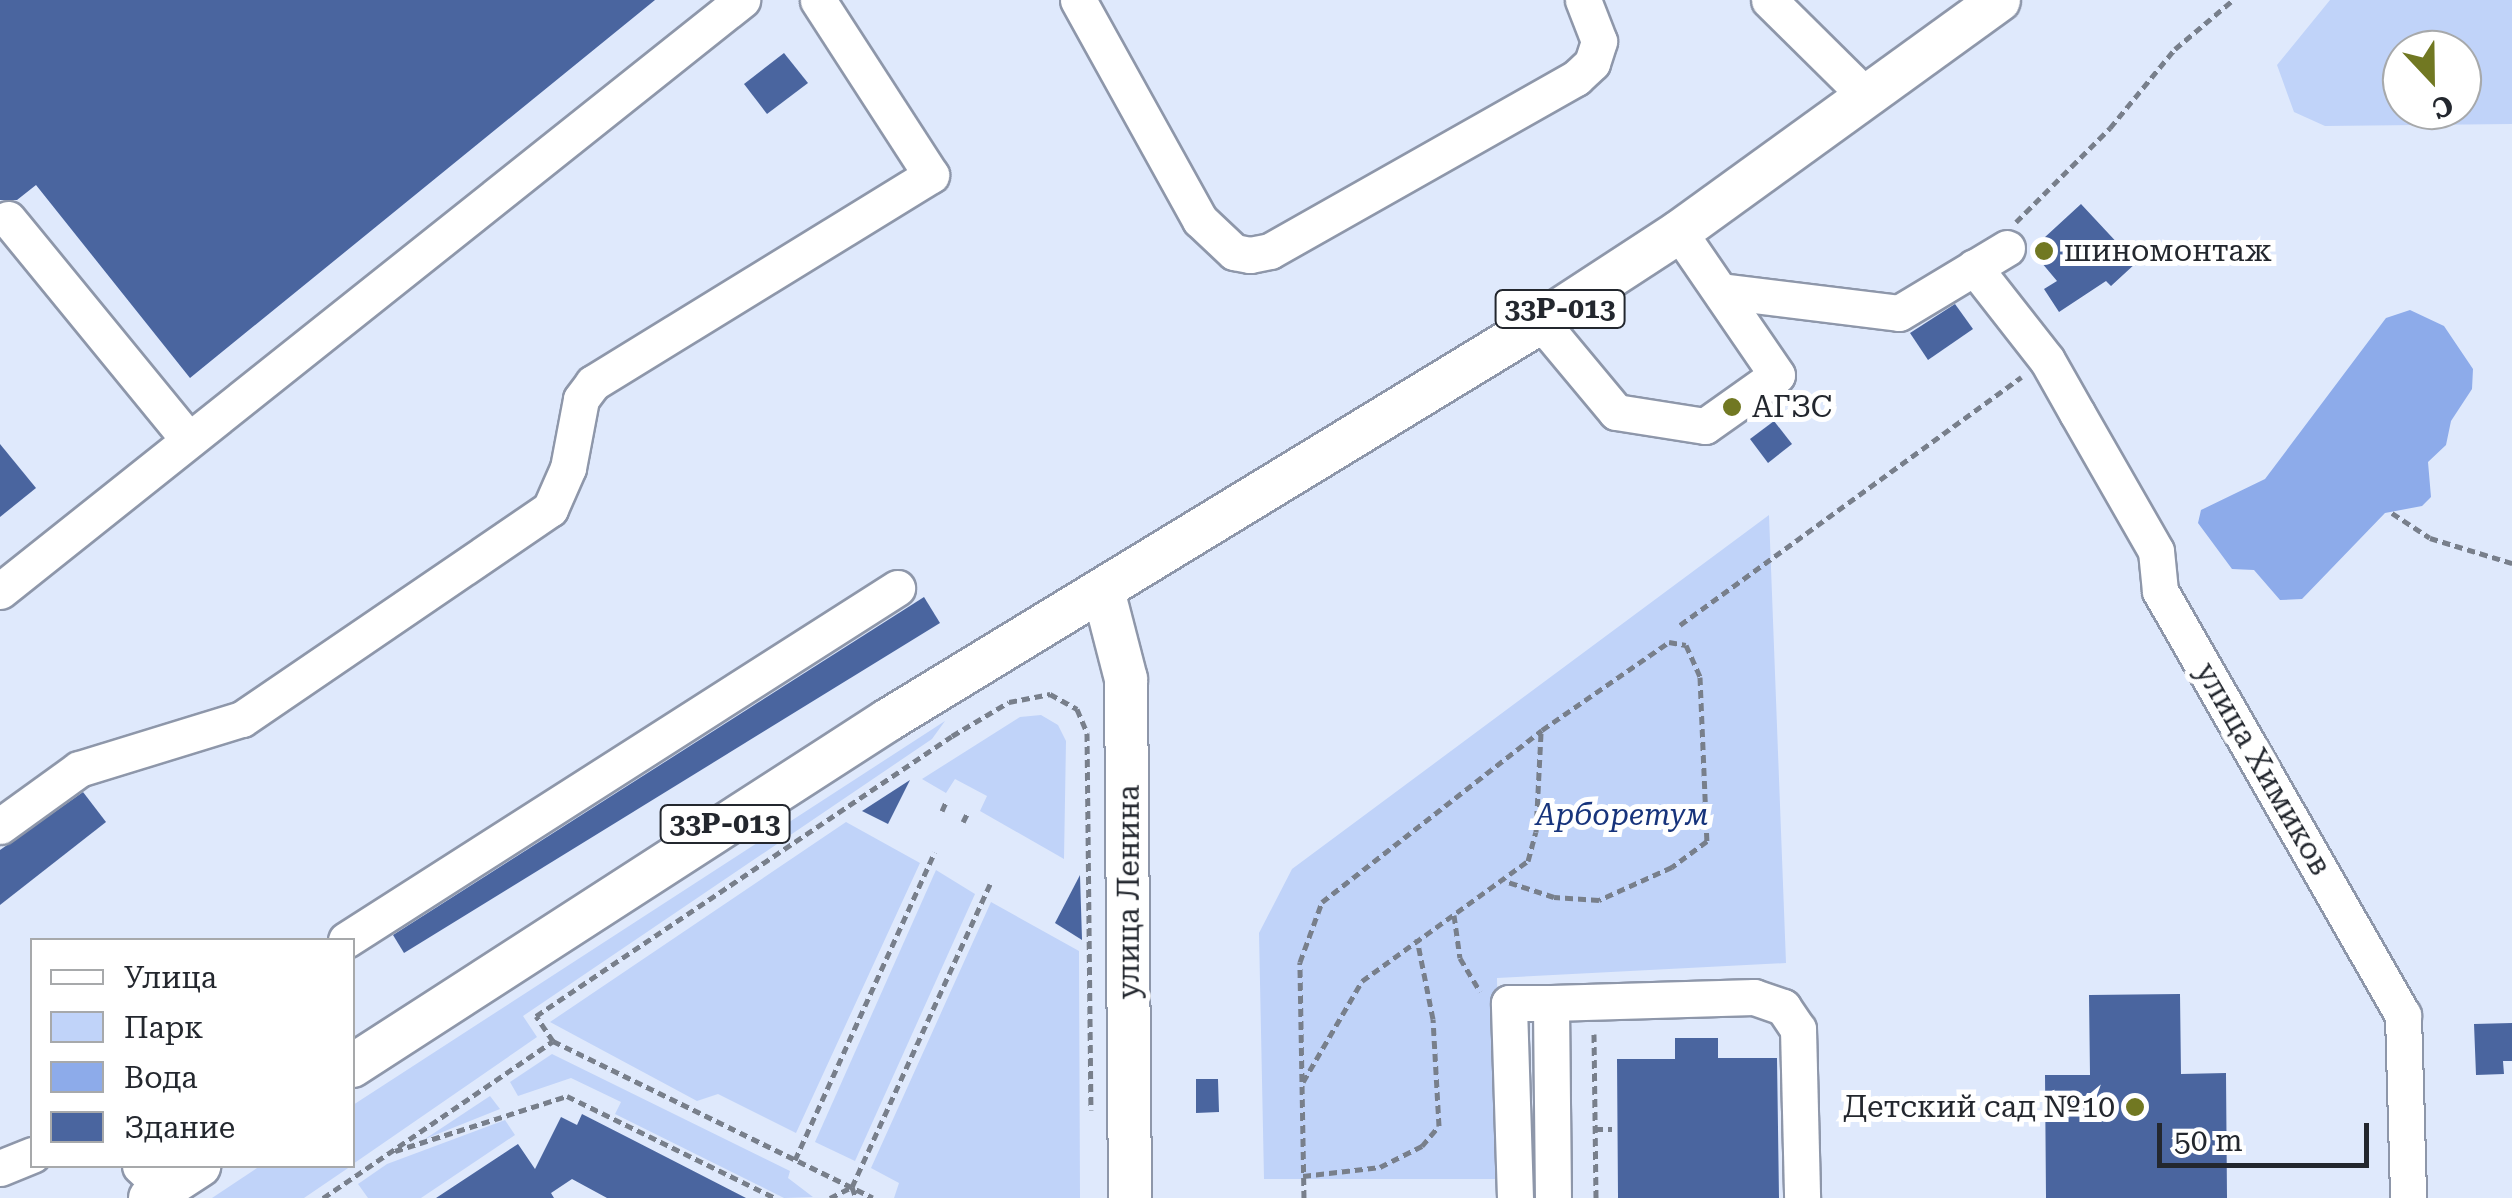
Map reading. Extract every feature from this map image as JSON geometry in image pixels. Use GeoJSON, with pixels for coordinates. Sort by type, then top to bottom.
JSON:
{"type":"FeatureCollection","features":[{"type":"Feature","properties":{"kind":"main road","name":"33Р-013"},"geometry":{"type":"LineString","coordinates":[[355,1064],[888,720],[1542,322],[1679,232],[1999,0]]}},
{"type":"Feature","properties":{"kind":"main road","name":"улица Ленина"},"geometry":{"type":"LineString","coordinates":[[1103,590],[1126,695],[1130,1198]]}},
{"type":"Feature","properties":{"kind":"street"},"geometry":{"type":"LineString","coordinates":[[0,592],[187,438],[742,0]]}},
{"type":"Feature","properties":{"kind":"street"},"geometry":{"type":"LineString","coordinates":[[0,826],[80,769],[242,719],[550,508],[568,468],[582,399],[592,382],[931,175],[818,0]]}},
{"type":"Feature","properties":{"kind":"street"},"geometry":{"type":"LineString","coordinates":[[1078,0],[1200,220],[1234,252],[1250,255],[1270,251],[1576,78],[1592,63],[1599,41],[1584,0]]}},
{"type":"Feature","properties":{"kind":"street"},"geometry":{"type":"LineString","coordinates":[[1769,0],[1867,97]]}},
{"type":"Feature","properties":{"kind":"street"},"geometry":{"type":"LineString","coordinates":[[8,220],[187,438]]}},
{"type":"Feature","properties":{"kind":"street"},"geometry":{"type":"LineString","coordinates":[[1542,322],[1616,412],[1705,426],[1776,375],[1679,232]]}},
{"type":"Feature","properties":{"kind":"street"},"geometry":{"type":"LineString","coordinates":[[1720,291],[1899,312],[2007,248]]}},
{"type":"Feature","properties":{"kind":"street","name":"улица Химиков"},"geometry":{"type":"LineString","coordinates":[[1974,268],[2046,360],[2156,551],[2160,591],[2402,1015],[2408,1198]]}},
{"type":"Feature","properties":{"kind":"street"},"geometry":{"type":"LineString","coordinates":[[349,938],[896,588]]}},
{"type":"Feature","properties":{"kind":"street"},"geometry":{"type":"LineString","coordinates":[[1515,1198],[1509,1003],[1754,996],[1783,1007],[1798,1029],[1802,1057],[1802,1198]]}},
{"type":"Feature","properties":{"kind":"street"},"geometry":{"type":"LineString","coordinates":[[1551,1003],[1553,1198]]}},
{"type":"Feature","properties":{"kind":"street"},"geometry":{"type":"LineString","coordinates":[[0,1168],[30,1157]]}},
{"type":"Feature","properties":{"kind":"path"},"geometry":{"type":"LineString","coordinates":[[2007,248],[2010,230],[2039,193],[2110,128],[2176,49],[2234,0]]}},
{"type":"Feature","properties":{"kind":"path"},"geometry":{"type":"LineString","coordinates":[[1680,625],[2046,360]]}},
{"type":"Feature","properties":{"kind":"path"},"geometry":{"type":"LineString","coordinates":[[2392,512],[2430,538],[2512,563]]}},
{"type":"Feature","properties":{"kind":"path"},"geometry":{"type":"LineString","coordinates":[[1304,1198],[1300,962],[1312,916],[1332,891],[1542,730],[1669,642],[1686,646],[1698,664],[1711,831],[1697,852],[1600,900],[1554,897],[1504,881]]}},
{"type":"Feature","properties":{"kind":"path"},"geometry":{"type":"LineString","coordinates":[[873,1198],[553,1041],[536,1016],[952,736],[1009,702],[1050,694],[1077,708],[1087,733],[1091,1122]]}},
{"type":"Feature","properties":{"kind":"path"},"geometry":{"type":"LineString","coordinates":[[1302,1085],[1362,982],[1417,939],[1504,881],[1534,849],[1542,730]]}},
{"type":"Feature","properties":{"kind":"path"},"geometry":{"type":"LineString","coordinates":[[942,811],[947,800]]}},
{"type":"Feature","properties":{"kind":"path"},"geometry":{"type":"LineString","coordinates":[[963,822],[968,812]]}},
{"type":"Feature","properties":{"kind":"path"},"geometry":{"type":"LineString","coordinates":[[795,1160],[934,852]]}},
{"type":"Feature","properties":{"kind":"path"},"geometry":{"type":"LineString","coordinates":[[830,1198],[852,1187],[990,884]]}},
{"type":"Feature","properties":{"kind":"path"},"geometry":{"type":"LineString","coordinates":[[1454,916],[1468,975],[1488,997],[1509,1003]]}},
{"type":"Feature","properties":{"kind":"path"},"geometry":{"type":"LineString","coordinates":[[1304,1176],[1380,1167],[1422,1146],[1438,1126],[1434,1020],[1417,939]]}},
{"type":"Feature","properties":{"kind":"path"},"geometry":{"type":"LineString","coordinates":[[1594,1031],[1596,1198]]}},
{"type":"Feature","properties":{"kind":"path"},"geometry":{"type":"LineString","coordinates":[[323,1198],[553,1041]]}},
{"type":"Feature","properties":{"kind":"path"},"geometry":{"type":"LineString","coordinates":[[389,1153],[568,1096],[775,1198]]}},
{"type":"Feature","properties":{"kind":"path"},"geometry":{"type":"LineString","coordinates":[[1595,1129],[1612,1129]]}},
{"type":"Feature","properties":{"kind":"path"},"geometry":{"type":"LineString","coordinates":[[852,1187],[856,1198]]}},
{"type":"Feature","properties":{"kind":"green space"},"geometry":{"type":"Polygon","coordinates":[[[2330,0],[2512,0],[2512,124],[2482,124],[2482,30],[2382,30],[2382,125],[2325,126],[2294,112],[2277,65],[2330,0]]]}},
{"type":"Feature","properties":{"kind":"green space","name":"Арборетум"},"geometry":{"type":"Polygon","coordinates":[[[1769,515],[1786,963],[1497,978],[1501,1179],[1264,1179],[1259,933],[1292,869],[1769,515]]]}},
{"type":"Feature","properties":{"kind":"green space"},"geometry":{"type":"Polygon","coordinates":[[[1041,715],[1058,725],[1066,741],[1064,859],[980,811],[987,796],[955,779],[946,793],[922,779],[1020,717],[1041,715]]]}},
{"type":"Feature","properties":{"kind":"green space"},"geometry":{"type":"Polygon","coordinates":[[[945,721],[932,739],[523,1016],[537,1037],[355,1163],[355,1104],[945,721]]]}},
{"type":"Feature","properties":{"kind":"green space"},"geometry":{"type":"Polygon","coordinates":[[[846,822],[920,863],[796,1133],[718,1094],[697,1101],[550,1022],[846,822]]]}},
{"type":"Feature","properties":{"kind":"green space"},"geometry":{"type":"Polygon","coordinates":[[[936,870],[975,894],[855,1161],[815,1142],[936,870]]]}},
{"type":"Feature","properties":{"kind":"green space"},"geometry":{"type":"Polygon","coordinates":[[[991,902],[1079,951],[1080,1198],[894,1198],[899,1183],[871,1168],[991,902]]]}},
{"type":"Feature","properties":{"kind":"green space"},"geometry":{"type":"Polygon","coordinates":[[[552,1054],[790,1171],[788,1178],[813,1197],[784,1198],[615,1114],[621,1102],[571,1078],[518,1096],[510,1082],[552,1054]]]}},
{"type":"Feature","properties":{"kind":"green space"},"geometry":{"type":"Polygon","coordinates":[[[490,1096],[500,1109],[425,1139],[490,1096]]]}},
{"type":"Feature","properties":{"kind":"green space"},"geometry":{"type":"Polygon","coordinates":[[[505,1120],[515,1135],[421,1198],[368,1198],[358,1184],[387,1164],[505,1120]]]}},
{"type":"Feature","properties":{"kind":"green space"},"geometry":{"type":"Polygon","coordinates":[[[257,1168],[348,1168],[304,1198],[212,1198],[257,1168]]]}},
{"type":"Feature","properties":{"kind":"water"},"geometry":{"type":"Polygon","coordinates":[[[2410,310],[2444,326],[2473,369],[2472,389],[2451,421],[2446,445],[2428,462],[2431,497],[2422,506],[2385,513],[2302,599],[2280,600],[2254,570],[2232,569],[2198,523],[2201,510],[2265,479],[2386,318],[2410,310]]]}},
{"type":"Feature","properties":{"kind":"building"},"geometry":{"type":"Polygon","coordinates":[[[0,0],[655,0],[190,378],[36,185],[17,200],[0,200],[0,0]]]}},
{"type":"Feature","properties":{"kind":"building"},"geometry":{"type":"Polygon","coordinates":[[[784,53],[808,83],[767,114],[744,84],[784,53]]]}},
{"type":"Feature","properties":{"kind":"building"},"geometry":{"type":"Polygon","coordinates":[[[2081,204],[2136,263],[2111,286],[2106,281],[2059,312],[2044,289],[2057,281],[2031,250],[2081,204]]]}},
{"type":"Feature","properties":{"kind":"building"},"geometry":{"type":"Polygon","coordinates":[[[1955,304],[1973,329],[1928,360],[1910,333],[1955,304]]]}},
{"type":"Feature","properties":{"kind":"building"},"geometry":{"type":"Polygon","coordinates":[[[1774,421],[1792,444],[1768,463],[1750,439],[1774,421]]]}},
{"type":"Feature","properties":{"kind":"building"},"geometry":{"type":"Polygon","coordinates":[[[0,444],[36,488],[0,517],[0,444]]]}},
{"type":"Feature","properties":{"kind":"building"},"geometry":{"type":"Polygon","coordinates":[[[924,597],[940,623],[404,953],[393,935],[924,597]]]}},
{"type":"Feature","properties":{"kind":"building"},"geometry":{"type":"Polygon","coordinates":[[[910,780],[888,824],[862,811],[910,780]]]}},
{"type":"Feature","properties":{"kind":"building"},"geometry":{"type":"Polygon","coordinates":[[[83,792],[106,822],[0,905],[0,850],[83,792]]]}},
{"type":"Feature","properties":{"kind":"building"},"geometry":{"type":"Polygon","coordinates":[[[1080,875],[1082,940],[1055,923],[1080,875]]]}},
{"type":"Feature","properties":{"kind":"building","name":"Детский сад №10"},"geometry":{"type":"Polygon","coordinates":[[[2180,994],[2181,1074],[2226,1073],[2227,1198],[2046,1198],[2045,1075],[2090,1075],[2089,995],[2180,994]]]}},
{"type":"Feature","properties":{"kind":"building"},"geometry":{"type":"Polygon","coordinates":[[[2512,1023],[2512,1061],[2503,1061],[2504,1074],[2476,1075],[2474,1024],[2512,1023]]]}},
{"type":"Feature","properties":{"kind":"building"},"geometry":{"type":"Polygon","coordinates":[[[1675,1038],[1718,1038],[1718,1058],[1777,1058],[1779,1198],[1618,1198],[1617,1059],[1675,1059],[1675,1038]]]}},
{"type":"Feature","properties":{"kind":"building"},"geometry":{"type":"Polygon","coordinates":[[[1196,1079],[1218,1079],[1219,1112],[1196,1113],[1196,1079]]]}},
{"type":"Feature","properties":{"kind":"building"},"geometry":{"type":"Polygon","coordinates":[[[582,1114],[746,1198],[607,1198],[572,1179],[551,1193],[554,1198],[436,1198],[518,1144],[535,1169],[561,1117],[577,1125],[582,1114]]]}},
{"type":"Feature","properties":{"kind":"place","name":"шиномонтаж"},"geometry":{"type":"Point","coordinates":[2044,251]}},
{"type":"Feature","properties":{"kind":"place","name":"АГЗС"},"geometry":{"type":"Point","coordinates":[1732,407]}},
{"type":"Feature","properties":{"kind":"place","name":"Детский сад №10"},"geometry":{"type":"Point","coordinates":[2135,1107]}}]}
